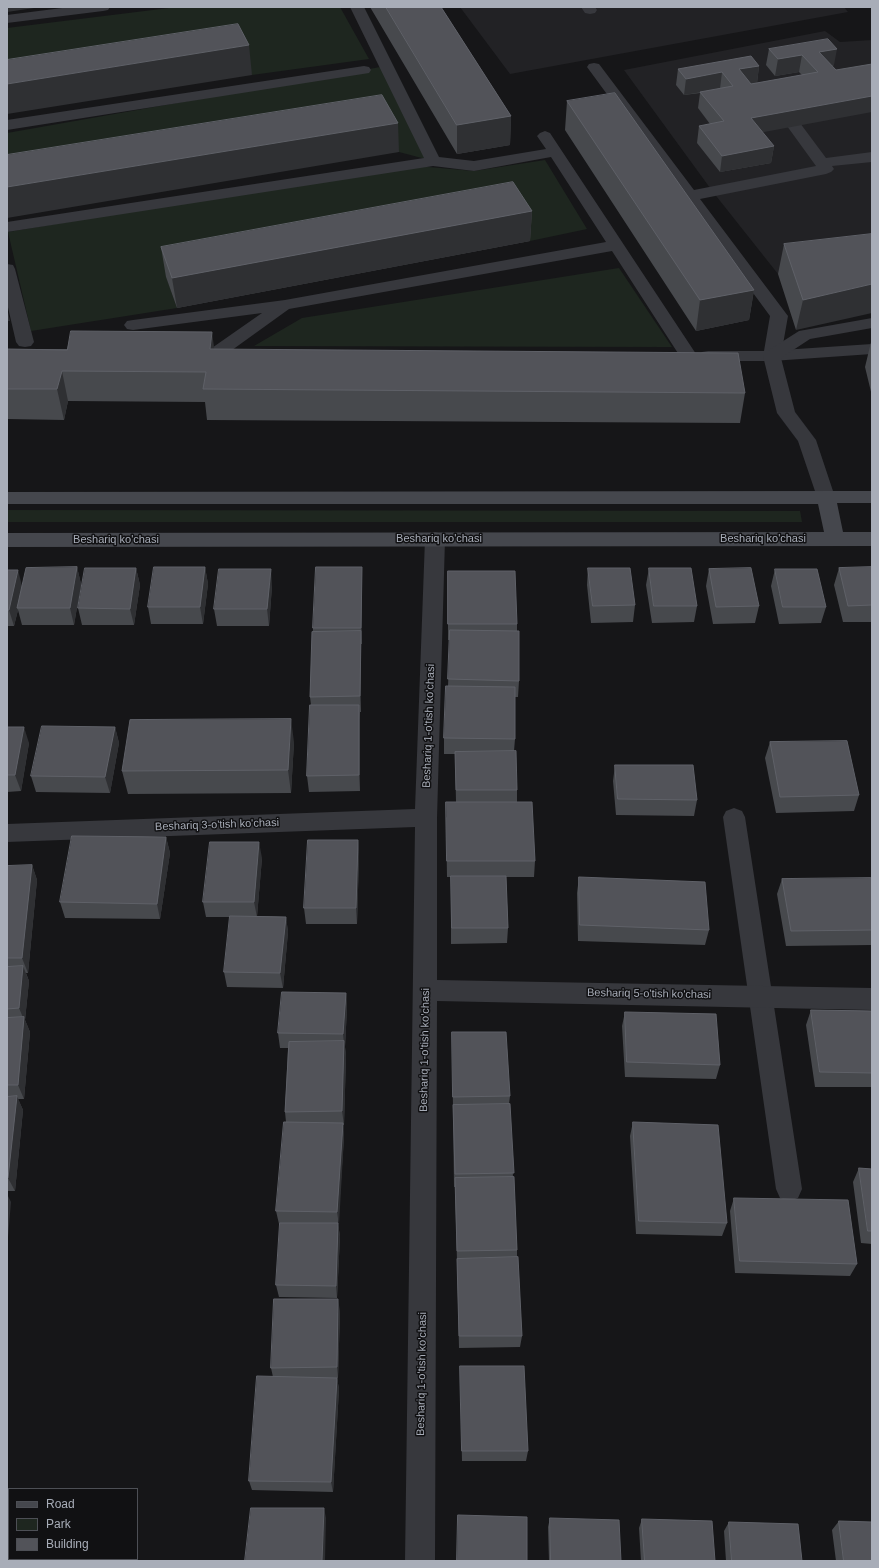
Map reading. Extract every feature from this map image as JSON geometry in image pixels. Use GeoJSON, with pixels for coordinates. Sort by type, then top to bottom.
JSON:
{"type":"FeatureCollection","features":[{"type":"Feature","properties":{"kind":"main road"},"geometry":{"type":"LineString","coordinates":[[826,497],[836,539]]}},
{"type":"Feature","properties":{"kind":"main road"},"geometry":{"type":"LineString","coordinates":[[7,498],[872,497]]}},
{"type":"Feature","properties":{"kind":"main road","name":"Beshariq ko'chasi"},"geometry":{"type":"LineString","coordinates":[[7,540],[872,539]]}},
{"type":"Feature","properties":{"kind":"street"},"geometry":{"type":"LineString","coordinates":[[7,19],[103,7]]}},
{"type":"Feature","properties":{"kind":"street"},"geometry":{"type":"LineString","coordinates":[[357,7],[433,160]]}},
{"type":"Feature","properties":{"kind":"street"},"geometry":{"type":"LineString","coordinates":[[594,67],[779,316],[772,356],[786,413],[807,440],[826,497]]}},
{"type":"Feature","properties":{"kind":"street"},"geometry":{"type":"LineString","coordinates":[[7,125],[364,70]]}},
{"type":"Feature","properties":{"kind":"street"},"geometry":{"type":"LineString","coordinates":[[690,196],[826,169],[795,126]]}},
{"type":"Feature","properties":{"kind":"street"},"geometry":{"type":"LineString","coordinates":[[545,136],[689,356]]}},
{"type":"Feature","properties":{"kind":"street"},"geometry":{"type":"LineString","coordinates":[[7,227],[433,160],[474,166],[556,152]]}},
{"type":"Feature","properties":{"kind":"street"},"geometry":{"type":"LineString","coordinates":[[822,163],[872,157]]}},
{"type":"Feature","properties":{"kind":"street"},"geometry":{"type":"LineString","coordinates":[[133,325],[285,305],[616,244]]}},
{"type":"Feature","properties":{"kind":"street"},"geometry":{"type":"LineString","coordinates":[[7,269],[25,351]]}},
{"type":"Feature","properties":{"kind":"street"},"geometry":{"type":"LineString","coordinates":[[239,354],[207,354],[285,305]]}},
{"type":"Feature","properties":{"kind":"street"},"geometry":{"type":"LineString","coordinates":[[772,356],[805,335],[872,323]]}},
{"type":"Feature","properties":{"kind":"street"},"geometry":{"type":"LineString","coordinates":[[666,356],[772,356],[872,349]]}},
{"type":"Feature","properties":{"kind":"street","name":"Beshariq 1-o'tish ko'chasi"},"geometry":{"type":"LineString","coordinates":[[420,1561],[426,990],[426,818],[436,539]]}},
{"type":"Feature","properties":{"kind":"street"},"geometry":{"type":"LineString","coordinates":[[734,817],[789,1189]]}},
{"type":"Feature","properties":{"kind":"street","name":"Beshariq 3-o'tish ko'chasi"},"geometry":{"type":"LineString","coordinates":[[7,833],[426,818]]}},
{"type":"Feature","properties":{"kind":"street","name":"Beshariq 5-o'tish ko'chasi"},"geometry":{"type":"LineString","coordinates":[[426,990],[872,999]]}},
{"type":"Feature","properties":{"kind":"shaded area"},"geometry":{"type":"Polygon","coordinates":[[[460,7],[844,7],[848,12],[510,74],[460,7]]]}},
{"type":"Feature","properties":{"kind":"shaded area"},"geometry":{"type":"Polygon","coordinates":[[[825,31],[840,42],[872,40],[872,263],[778,274],[713,192],[624,70],[825,31]]]}},
{"type":"Feature","properties":{"kind":"green space"},"geometry":{"type":"Polygon","coordinates":[[[177,7],[340,7],[369,59],[252,75],[240,53],[7,75],[7,28],[177,7]]]}},
{"type":"Feature","properties":{"kind":"green space"},"geometry":{"type":"Polygon","coordinates":[[[386,66],[433,161],[399,152],[7,186],[7,133],[386,66]]]}},
{"type":"Feature","properties":{"kind":"green space"},"geometry":{"type":"Polygon","coordinates":[[[545,160],[587,229],[530,241],[512,212],[166,276],[177,308],[31,331],[8,232],[406,165],[474,171],[545,160]]]}},
{"type":"Feature","properties":{"kind":"green space"},"geometry":{"type":"Polygon","coordinates":[[[619,268],[672,347],[254,346],[302,318],[619,268]]]}},
{"type":"Feature","properties":{"kind":"green space"},"geometry":{"type":"Polygon","coordinates":[[[7,510],[800,511],[802,522],[7,522],[7,510]]]}},
{"type":"Feature","properties":{"kind":"building"},"geometry":{"type":"Polygon","coordinates":[[[386,7],[441,7],[511,116],[457,125],[386,7]]]}},
{"type":"Feature","properties":{"kind":"building"},"geometry":{"type":"Polygon","coordinates":[[[238,24],[249,45],[7,84],[7,60],[238,24]]]}},
{"type":"Feature","properties":{"kind":"building"},"geometry":{"type":"Polygon","coordinates":[[[828,39],[837,49],[819,52],[836,70],[872,64],[872,96],[751,118],[774,146],[722,156],[699,126],[724,121],[700,92],[733,86],[722,72],[686,79],[678,69],[751,56],[759,66],[739,69],[751,84],[818,72],[802,55],[778,59],[769,49],[828,39]]]}},
{"type":"Feature","properties":{"kind":"building"},"geometry":{"type":"Polygon","coordinates":[[[615,93],[754,290],[700,300],[567,101],[615,93]]]}},
{"type":"Feature","properties":{"kind":"building"},"geometry":{"type":"Polygon","coordinates":[[[382,95],[398,123],[7,187],[7,155],[382,95]]]}},
{"type":"Feature","properties":{"kind":"building"},"geometry":{"type":"Polygon","coordinates":[[[513,182],[532,211],[172,278],[161,247],[513,182]]]}},
{"type":"Feature","properties":{"kind":"building"},"geometry":{"type":"Polygon","coordinates":[[[872,234],[872,284],[803,300],[784,244],[872,234]]]}},
{"type":"Feature","properties":{"kind":"building"},"geometry":{"type":"Polygon","coordinates":[[[71,331],[212,332],[210,349],[738,353],[745,393],[203,389],[206,372],[62,371],[57,389],[7,389],[7,349],[67,350],[71,331]]]}},
{"type":"Feature","properties":{"kind":"building"},"geometry":{"type":"Polygon","coordinates":[[[77,567],[70,608],[17,608],[26,568],[77,567]]]}},
{"type":"Feature","properties":{"kind":"building"},"geometry":{"type":"Polygon","coordinates":[[[154,567],[205,567],[200,607],[148,607],[154,567]]]}},
{"type":"Feature","properties":{"kind":"building"},"geometry":{"type":"Polygon","coordinates":[[[316,567],[362,567],[361,628],[313,628],[316,567]]]}},
{"type":"Feature","properties":{"kind":"building"},"geometry":{"type":"Polygon","coordinates":[[[872,567],[872,605],[848,606],[839,568],[872,567]]]}},
{"type":"Feature","properties":{"kind":"building"},"geometry":{"type":"Polygon","coordinates":[[[85,568],[136,568],[130,609],[78,608],[85,568]]]}},
{"type":"Feature","properties":{"kind":"building"},"geometry":{"type":"Polygon","coordinates":[[[588,568],[630,568],[635,605],[593,606],[588,568]]]}},
{"type":"Feature","properties":{"kind":"building"},"geometry":{"type":"Polygon","coordinates":[[[649,568],[691,568],[697,606],[654,606],[649,568]]]}},
{"type":"Feature","properties":{"kind":"building"},"geometry":{"type":"Polygon","coordinates":[[[751,568],[759,606],[716,607],[709,569],[751,568]]]}},
{"type":"Feature","properties":{"kind":"building"},"geometry":{"type":"Polygon","coordinates":[[[219,569],[271,569],[267,609],[214,609],[219,569]]]}},
{"type":"Feature","properties":{"kind":"building"},"geometry":{"type":"Polygon","coordinates":[[[775,569],[817,569],[826,607],[783,607],[775,569]]]}},
{"type":"Feature","properties":{"kind":"building"},"geometry":{"type":"Polygon","coordinates":[[[7,570],[18,570],[9,610],[7,610],[7,570]]]}},
{"type":"Feature","properties":{"kind":"building"},"geometry":{"type":"Polygon","coordinates":[[[448,571],[515,571],[517,624],[448,624],[448,571]]]}},
{"type":"Feature","properties":{"kind":"building"},"geometry":{"type":"Polygon","coordinates":[[[450,630],[519,631],[519,681],[448,679],[450,630]]]}},
{"type":"Feature","properties":{"kind":"building"},"geometry":{"type":"Polygon","coordinates":[[[361,631],[360,696],[310,697],[312,632],[361,631]]]}},
{"type":"Feature","properties":{"kind":"building"},"geometry":{"type":"Polygon","coordinates":[[[446,686],[515,687],[515,739],[444,738],[446,686]]]}},
{"type":"Feature","properties":{"kind":"building"},"geometry":{"type":"Polygon","coordinates":[[[310,705],[359,705],[359,775],[307,776],[310,705]]]}},
{"type":"Feature","properties":{"kind":"building"},"geometry":{"type":"Polygon","coordinates":[[[291,719],[288,770],[122,771],[130,720],[291,719]]]}},
{"type":"Feature","properties":{"kind":"building"},"geometry":{"type":"Polygon","coordinates":[[[42,726],[115,727],[105,777],[31,776],[42,726]]]}},
{"type":"Feature","properties":{"kind":"building"},"geometry":{"type":"Polygon","coordinates":[[[7,727],[24,727],[15,775],[7,775],[7,727]]]}},
{"type":"Feature","properties":{"kind":"building"},"geometry":{"type":"Polygon","coordinates":[[[847,741],[859,795],[780,797],[770,742],[847,741]]]}},
{"type":"Feature","properties":{"kind":"building"},"geometry":{"type":"Polygon","coordinates":[[[516,751],[517,790],[456,790],[455,752],[516,751]]]}},
{"type":"Feature","properties":{"kind":"building"},"geometry":{"type":"Polygon","coordinates":[[[615,765],[693,765],[697,800],[618,799],[615,765]]]}},
{"type":"Feature","properties":{"kind":"building"},"geometry":{"type":"Polygon","coordinates":[[[446,802],[532,802],[535,861],[447,861],[446,802]]]}},
{"type":"Feature","properties":{"kind":"building"},"geometry":{"type":"Polygon","coordinates":[[[72,836],[166,837],[157,904],[60,902],[72,836]]]}},
{"type":"Feature","properties":{"kind":"building"},"geometry":{"type":"Polygon","coordinates":[[[308,840],[358,840],[356,908],[304,908],[308,840]]]}},
{"type":"Feature","properties":{"kind":"building"},"geometry":{"type":"Polygon","coordinates":[[[210,842],[259,842],[254,902],[203,902],[210,842]]]}},
{"type":"Feature","properties":{"kind":"building"},"geometry":{"type":"Polygon","coordinates":[[[32,865],[22,958],[7,958],[7,866],[32,865]]]}},
{"type":"Feature","properties":{"kind":"building"},"geometry":{"type":"Polygon","coordinates":[[[451,876],[506,876],[508,928],[452,928],[451,876]]]}},
{"type":"Feature","properties":{"kind":"building"},"geometry":{"type":"Polygon","coordinates":[[[579,877],[705,882],[709,930],[580,925],[579,877]]]}},
{"type":"Feature","properties":{"kind":"building"},"geometry":{"type":"Polygon","coordinates":[[[871,878],[872,930],[791,931],[782,879],[871,878]]]}},
{"type":"Feature","properties":{"kind":"building"},"geometry":{"type":"Polygon","coordinates":[[[230,916],[286,917],[280,973],[224,972],[230,916]]]}},
{"type":"Feature","properties":{"kind":"building"},"geometry":{"type":"Polygon","coordinates":[[[23,966],[19,1008],[7,1009],[7,967],[23,966]]]}},
{"type":"Feature","properties":{"kind":"building"},"geometry":{"type":"Polygon","coordinates":[[[282,992],[346,993],[343,1034],[278,1033],[282,992]]]}},
{"type":"Feature","properties":{"kind":"building"},"geometry":{"type":"Polygon","coordinates":[[[811,1010],[872,1011],[872,1073],[820,1072],[811,1010]]]}},
{"type":"Feature","properties":{"kind":"building"},"geometry":{"type":"Polygon","coordinates":[[[625,1012],[716,1014],[720,1065],[627,1062],[625,1012]]]}},
{"type":"Feature","properties":{"kind":"building"},"geometry":{"type":"Polygon","coordinates":[[[24,1017],[18,1085],[7,1085],[7,1018],[24,1017]]]}},
{"type":"Feature","properties":{"kind":"building"},"geometry":{"type":"Polygon","coordinates":[[[452,1032],[506,1032],[510,1096],[453,1097],[452,1032]]]}},
{"type":"Feature","properties":{"kind":"building"},"geometry":{"type":"Polygon","coordinates":[[[344,1041],[342,1111],[285,1112],[289,1042],[344,1041]]]}},
{"type":"Feature","properties":{"kind":"building"},"geometry":{"type":"Polygon","coordinates":[[[17,1096],[8,1178],[7,1178],[7,1097],[17,1096]]]}},
{"type":"Feature","properties":{"kind":"building"},"geometry":{"type":"Polygon","coordinates":[[[510,1104],[514,1173],[455,1174],[453,1105],[510,1104]]]}},
{"type":"Feature","properties":{"kind":"building"},"geometry":{"type":"Polygon","coordinates":[[[284,1122],[343,1123],[337,1212],[276,1211],[284,1122]]]}},
{"type":"Feature","properties":{"kind":"building"},"geometry":{"type":"Polygon","coordinates":[[[633,1122],[718,1125],[727,1223],[639,1221],[633,1122]]]}},
{"type":"Feature","properties":{"kind":"building"},"geometry":{"type":"Polygon","coordinates":[[[859,1168],[872,1169],[872,1231],[868,1231],[859,1168]]]}},
{"type":"Feature","properties":{"kind":"building"},"geometry":{"type":"Polygon","coordinates":[[[514,1177],[517,1250],[457,1251],[455,1178],[514,1177]]]}},
{"type":"Feature","properties":{"kind":"building"},"geometry":{"type":"Polygon","coordinates":[[[734,1198],[848,1200],[857,1264],[740,1261],[734,1198]]]}},
{"type":"Feature","properties":{"kind":"building"},"geometry":{"type":"Polygon","coordinates":[[[280,1223],[338,1223],[336,1286],[276,1285],[280,1223]]]}},
{"type":"Feature","properties":{"kind":"building"},"geometry":{"type":"Polygon","coordinates":[[[518,1257],[522,1336],[459,1336],[457,1259],[518,1257]]]}},
{"type":"Feature","properties":{"kind":"building"},"geometry":{"type":"Polygon","coordinates":[[[274,1299],[338,1299],[337,1367],[271,1368],[274,1299]]]}},
{"type":"Feature","properties":{"kind":"building"},"geometry":{"type":"Polygon","coordinates":[[[460,1366],[524,1366],[528,1451],[462,1451],[460,1366]]]}},
{"type":"Feature","properties":{"kind":"building"},"geometry":{"type":"Polygon","coordinates":[[[257,1376],[337,1378],[331,1482],[249,1481],[257,1376]]]}},
{"type":"Feature","properties":{"kind":"building"},"geometry":{"type":"Polygon","coordinates":[[[251,1508],[324,1508],[322,1561],[245,1561],[251,1508]]]}},
{"type":"Feature","properties":{"kind":"building"},"geometry":{"type":"Polygon","coordinates":[[[458,1515],[527,1517],[527,1561],[457,1561],[458,1515]]]}},
{"type":"Feature","properties":{"kind":"building"},"geometry":{"type":"Polygon","coordinates":[[[550,1518],[619,1520],[621,1561],[551,1561],[550,1518]]]}},
{"type":"Feature","properties":{"kind":"building"},"geometry":{"type":"Polygon","coordinates":[[[642,1519],[712,1521],[715,1561],[645,1561],[642,1519]]]}},
{"type":"Feature","properties":{"kind":"building"},"geometry":{"type":"Polygon","coordinates":[[[839,1521],[872,1522],[872,1561],[844,1561],[839,1521]]]}},
{"type":"Feature","properties":{"kind":"building"},"geometry":{"type":"Polygon","coordinates":[[[729,1522],[798,1524],[802,1561],[732,1561],[729,1522]]]}}]}
